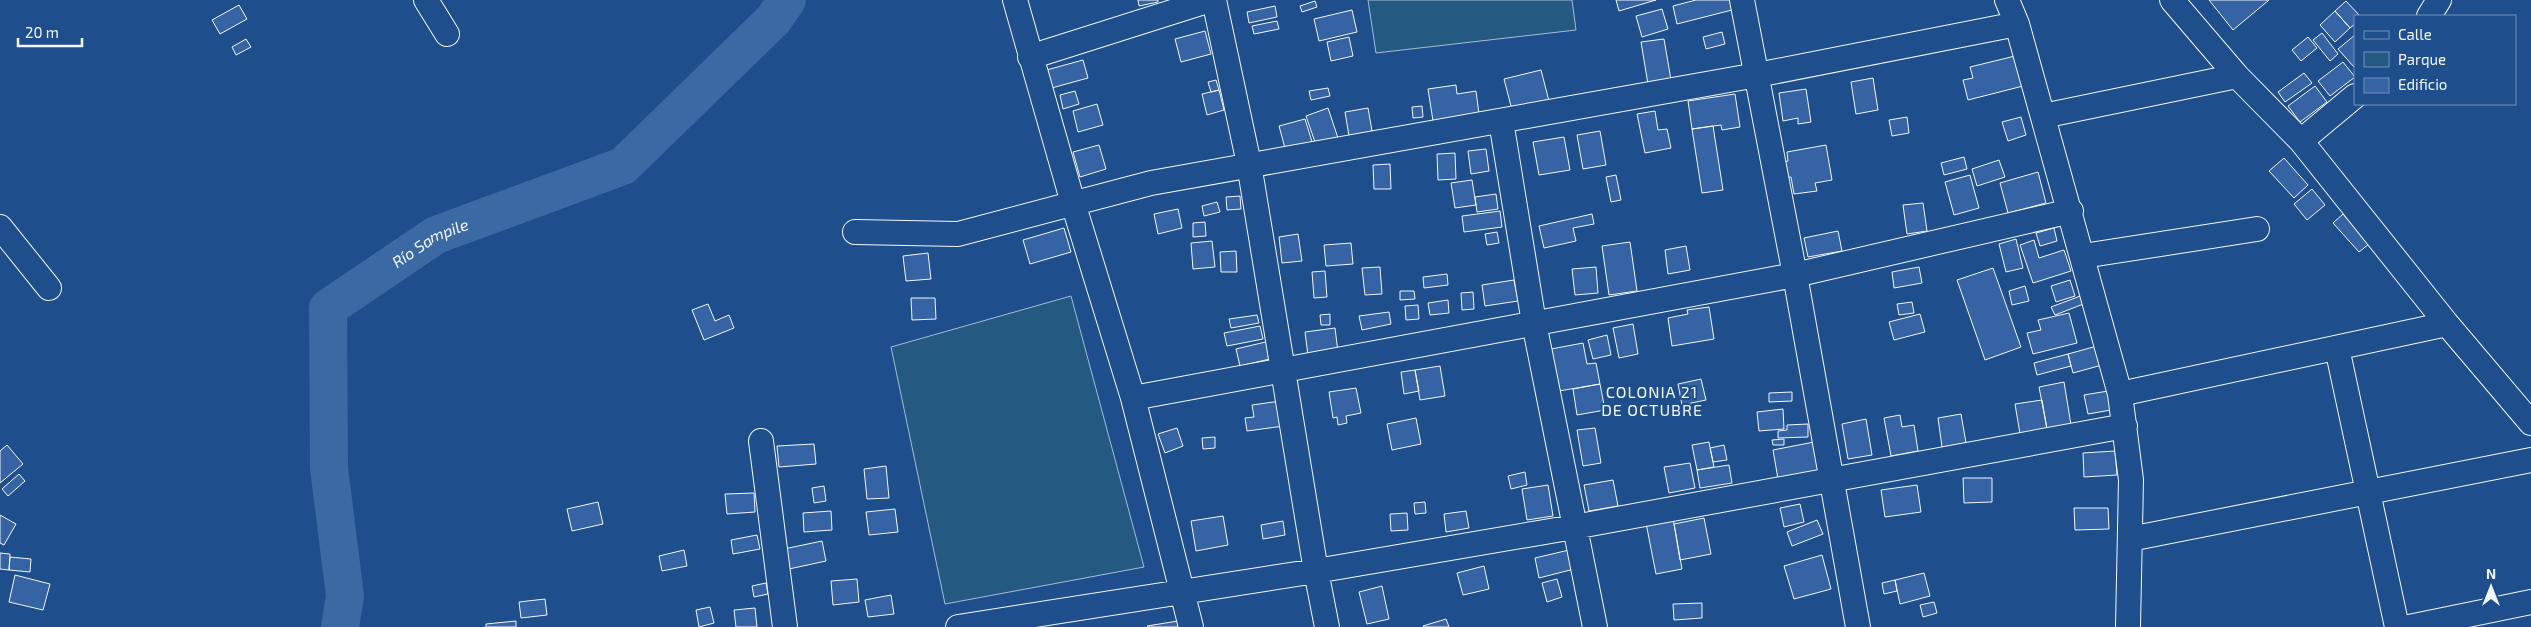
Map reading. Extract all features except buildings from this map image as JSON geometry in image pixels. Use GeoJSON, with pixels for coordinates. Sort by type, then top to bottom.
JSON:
{"type":"FeatureCollection","features":[{"type":"Feature","properties":{"kind":"street"},"geometry":{"type":"LineString","coordinates":[[426,0],[447,34]]}},
{"type":"Feature","properties":{"kind":"street"},"geometry":{"type":"LineString","coordinates":[[1014,0],[1073,203],[1133,398],[1191,627]]}},
{"type":"Feature","properties":{"kind":"street"},"geometry":{"type":"LineString","coordinates":[[1030,58],[1212,0],[1249,164],[1316,571],[1327,627]]}},
{"type":"Feature","properties":{"kind":"street"},"geometry":{"type":"LineString","coordinates":[[1742,0],[1795,275],[1858,627]]}},
{"type":"Feature","properties":{"kind":"street"},"geometry":{"type":"LineString","coordinates":[[2007,0],[2017,24],[2071,211],[2120,394],[2131,480],[2128,627]]}},
{"type":"Feature","properties":{"kind":"street"},"geometry":{"type":"LineString","coordinates":[[2172,0],[2236,76],[2301,140],[2447,324],[2531,423]]}},
{"type":"Feature","properties":{"kind":"street"},"geometry":{"type":"LineString","coordinates":[[2430,15],[2439,0]]}},
{"type":"Feature","properties":{"kind":"street"},"geometry":{"type":"LineString","coordinates":[[855,232],[958,234],[1151,183],[1249,164],[1757,75],[2017,24]]}},
{"type":"Feature","properties":{"kind":"street"},"geometry":{"type":"LineString","coordinates":[[2043,116],[2236,76]]}},
{"type":"Feature","properties":{"kind":"street"},"geometry":{"type":"LineString","coordinates":[[2301,140],[2354,97]]}},
{"type":"Feature","properties":{"kind":"street"},"geometry":{"type":"LineString","coordinates":[[1501,121],[1534,324],[1595,627]]}},
{"type":"Feature","properties":{"kind":"street"},"geometry":{"type":"LineString","coordinates":[[1133,398],[1283,372],[1795,275],[2071,211]]}},
{"type":"Feature","properties":{"kind":"street"},"geometry":{"type":"LineString","coordinates":[[0,227],[49,288]]}},
{"type":"Feature","properties":{"kind":"street"},"geometry":{"type":"LineString","coordinates":[[2083,256],[2257,229]]}},
{"type":"Feature","properties":{"kind":"street"},"geometry":{"type":"LineString","coordinates":[[2120,394],[2447,324]]}},
{"type":"Feature","properties":{"kind":"street"},"geometry":{"type":"LineString","coordinates":[[2337,348],[2397,627]]}},
{"type":"Feature","properties":{"kind":"street"},"geometry":{"type":"LineString","coordinates":[[958,627],[1316,571],[1574,527],[2125,426]]}},
{"type":"Feature","properties":{"kind":"street"},"geometry":{"type":"LineString","coordinates":[[761,441],[785,627]]}},
{"type":"Feature","properties":{"kind":"street"},"geometry":{"type":"LineString","coordinates":[[2130,539],[2531,460]]}},
{"type":"Feature","properties":{"kind":"street"},"geometry":{"type":"LineString","coordinates":[[2409,627],[2531,602]]}},
{"type":"Feature","properties":{"kind":"green space"},"geometry":{"type":"Polygon","coordinates":[[[1368,0],[1572,0],[1576,30],[1376,53],[1368,0]]]}},
{"type":"Feature","properties":{"kind":"green space"},"geometry":{"type":"Polygon","coordinates":[[[1071,296],[1144,567],[945,604],[891,347],[1071,296]]]}},
{"type":"Feature","properties":{"kind":"waterway","name":"Río Sampile"},"geometry":{"type":"LineString","coordinates":[[340,627],[345,596],[329,468],[328,308],[436,235],[623,166],[773,20],[787,0]]}},
{"type":"Feature","properties":{"kind":"district","name":"COLONIA 21 DE OCTUBRE"},"geometry":{"type":"Point","coordinates":[1652,401]}}]}
